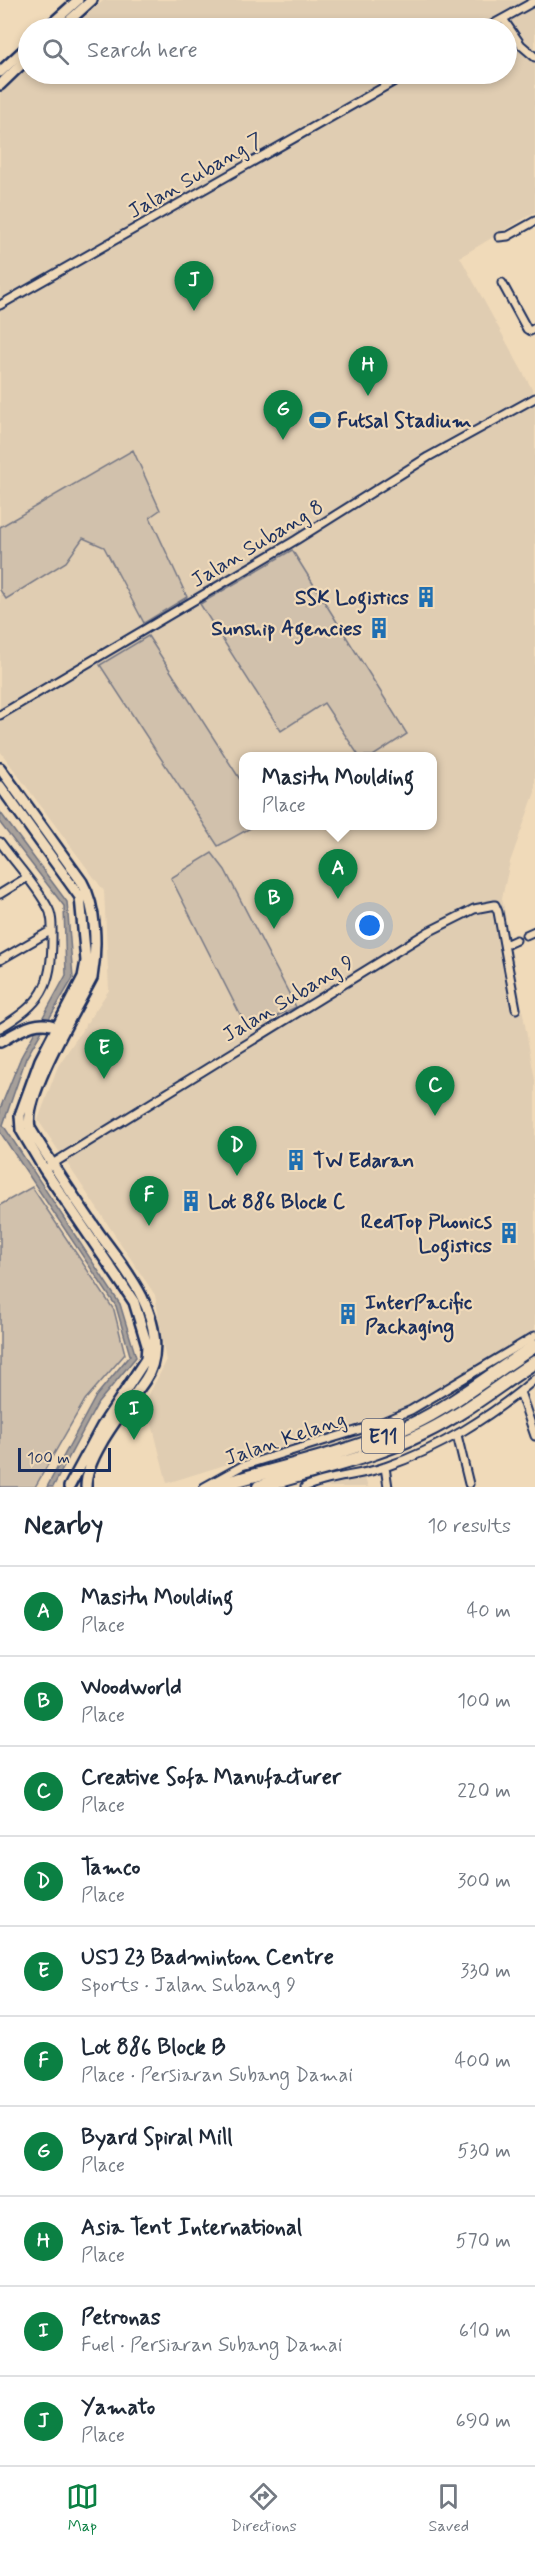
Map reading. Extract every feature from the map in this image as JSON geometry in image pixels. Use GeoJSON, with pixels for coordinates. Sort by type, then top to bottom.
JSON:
{"type":"FeatureCollection","features":[{"type":"Feature","properties":{"kind":"highway","name":"E11"},"geometry":{"type":"LineString","coordinates":[[213,1487],[355,1445],[411,1425],[535,1346]]}},
{"type":"Feature","properties":{"kind":"highway","name":"E11"},"geometry":{"type":"LineString","coordinates":[[259,1487],[374,1453],[413,1438],[444,1422],[535,1362]]}},
{"type":"Feature","properties":{"kind":"street"},"geometry":{"type":"LineString","coordinates":[[58,18],[78,0]]}},
{"type":"Feature","properties":{"kind":"street"},"geometry":{"type":"LineString","coordinates":[[72,18],[92,0]]}},
{"type":"Feature","properties":{"kind":"street"},"geometry":{"type":"LineString","coordinates":[[505,18],[535,1]]}},
{"type":"Feature","properties":{"kind":"street"},"geometry":{"type":"LineString","coordinates":[[517,39],[535,57]]}},
{"type":"Feature","properties":{"kind":"street"},"geometry":{"type":"LineString","coordinates":[[0,72],[18,55]]}},
{"type":"Feature","properties":{"kind":"street"},"geometry":{"type":"LineString","coordinates":[[0,85],[18,68]]}},
{"type":"Feature","properties":{"kind":"street","name":"Jalan Subang 7"},"geometry":{"type":"LineString","coordinates":[[0,305],[389,84]]}},
{"type":"Feature","properties":{"kind":"street"},"geometry":{"type":"LineString","coordinates":[[499,237],[508,236],[535,221]]}},
{"type":"Feature","properties":{"kind":"street"},"geometry":{"type":"LineString","coordinates":[[502,283],[526,329],[532,330]]}},
{"type":"Feature","properties":{"kind":"street","name":"Jalan Subang 8"},"geometry":{"type":"LineString","coordinates":[[0,715],[296,540],[428,457],[533,399]]}},
{"type":"Feature","properties":{"kind":"street"},"geometry":{"type":"LineString","coordinates":[[0,768],[89,894],[92,906],[94,964],[92,978],[59,1028]]}},
{"type":"Feature","properties":{"kind":"street"},"geometry":{"type":"LineString","coordinates":[[0,786],[80,897],[86,960],[83,977],[59,1028],[48,1064],[28,1113],[30,1128],[48,1167],[128,1290],[138,1310],[147,1345],[146,1359],[102,1426],[69,1487]]}},
{"type":"Feature","properties":{"kind":"street"},"geometry":{"type":"LineString","coordinates":[[0,842],[47,905],[52,930],[51,971],[37,1000],[20,1016],[0,1028]]}},
{"type":"Feature","properties":{"kind":"street"},"geometry":{"type":"LineString","coordinates":[[0,894],[26,878]]}},
{"type":"Feature","properties":{"kind":"street","name":"Jalan Subang 9"},"geometry":{"type":"LineString","coordinates":[[48,1167],[276,1024],[452,919],[474,909],[495,905],[501,919],[516,1009]]}},
{"type":"Feature","properties":{"kind":"street"},"geometry":{"type":"LineString","coordinates":[[0,960],[52,930]]}},
{"type":"Feature","properties":{"kind":"street"},"geometry":{"type":"LineString","coordinates":[[526,936],[535,931]]}},
{"type":"Feature","properties":{"kind":"street"},"geometry":{"type":"LineString","coordinates":[[505,945],[516,940]]}},
{"type":"Feature","properties":{"kind":"street"},"geometry":{"type":"LineString","coordinates":[[0,1042],[29,1026],[59,1028]]}},
{"type":"Feature","properties":{"kind":"street"},"geometry":{"type":"LineString","coordinates":[[48,1167],[142,1297],[155,1343],[155,1359],[150,1373],[93,1460],[87,1475],[86,1487]]}},
{"type":"Feature","properties":{"kind":"street","name":"Jalan Kelang"},"geometry":{"type":"LineString","coordinates":[[204,1487],[234,1469],[365,1429],[398,1416],[460,1382],[535,1336]]}},
{"type":"Feature","properties":{"kind":"street"},"geometry":{"type":"LineString","coordinates":[[305,1487],[385,1467],[457,1435],[520,1392],[535,1379]]}},
{"type":"Feature","properties":{"kind":"street"},"geometry":{"type":"LineString","coordinates":[[520,1392],[535,1436]]}},
{"type":"Feature","properties":{"kind":"street"},"geometry":{"type":"LineString","coordinates":[[457,1435],[470,1484]]}},
{"type":"Feature","properties":{"kind":"street"},"geometry":{"type":"LineString","coordinates":[[385,1467],[388,1487]]}},
{"type":"Feature","properties":{"kind":"shaded area"},"geometry":{"type":"Polygon","coordinates":[[[104,0],[535,0],[535,212],[460,257],[532,389],[535,400],[535,792],[510,862],[502,898],[535,1080],[535,1329],[423,1399],[401,1410],[167,1483],[146,1400],[166,1362],[155,1295],[38,1120],[58,1066],[109,990],[104,891],[0,751],[0,93],[18,77],[18,84],[517,84],[517,18],[83,18],[104,0]]]}},
{"type":"Feature","properties":{"kind":"shaded area"},"geometry":{"type":"Polygon","coordinates":[[[133,450],[160,510],[150,517],[187,597],[144,623],[104,547],[83,538],[66,562],[6,599],[0,590],[0,527],[133,450]]]}},
{"type":"Feature","properties":{"kind":"shaded area"},"geometry":{"type":"Polygon","coordinates":[[[292,550],[407,734],[379,752],[356,752],[324,703],[281,731],[200,604],[292,550]]]}},
{"type":"Feature","properties":{"kind":"shaded area"},"geometry":{"type":"Polygon","coordinates":[[[148,636],[239,778],[239,830],[247,830],[218,846],[100,665],[148,636]]]}},
{"type":"Feature","properties":{"kind":"shaded area"},"geometry":{"type":"Polygon","coordinates":[[[0,812],[67,902],[73,978],[26,1058],[3,1125],[120,1304],[136,1357],[98,1403],[53,1487],[47,1487],[96,1396],[130,1355],[116,1306],[0,1132],[0,1109],[21,1057],[66,975],[64,906],[0,823],[0,812]]]}},
{"type":"Feature","properties":{"kind":"shaded area"},"geometry":{"type":"Polygon","coordinates":[[[212,853],[225,870],[296,1007],[248,1030],[171,878],[212,853]]]}},
{"type":"Feature","properties":{"kind":"shaded area"},"geometry":{"type":"Polygon","coordinates":[[[32,1187],[114,1310],[125,1354],[85,1400],[35,1487],[0,1487],[0,1205],[32,1187]]]}},
{"type":"Feature","properties":{"kind":"shaded area"},"geometry":{"type":"Polygon","coordinates":[[[364,1476],[368,1487],[324,1487],[331,1485],[364,1476]]]}},
{"type":"Feature","properties":{"kind":"place","name":"Yamato"},"geometry":{"type":"Point","coordinates":[194,311]}},
{"type":"Feature","properties":{"kind":"place","name":"Asia Tent International"},"geometry":{"type":"Point","coordinates":[368,396]}},
{"type":"Feature","properties":{"kind":"place","name":"Futsal Stadium"},"geometry":{"type":"Point","coordinates":[320,420]}},
{"type":"Feature","properties":{"kind":"place","name":"Byard Spiral Mill"},"geometry":{"type":"Point","coordinates":[283,440]}},
{"type":"Feature","properties":{"kind":"place","name":"SSK Logistics"},"geometry":{"type":"Point","coordinates":[426,597]}},
{"type":"Feature","properties":{"kind":"place","name":"Sunship Agencies"},"geometry":{"type":"Point","coordinates":[379,628]}},
{"type":"Feature","properties":{"kind":"place","name":"Masitu Moulding"},"geometry":{"type":"Point","coordinates":[338,899]}},
{"type":"Feature","properties":{"kind":"place","name":"Woodworld"},"geometry":{"type":"Point","coordinates":[274,929]}},
{"type":"Feature","properties":{"kind":"place","name":"USJ 23 Badminton Centre"},"geometry":{"type":"Point","coordinates":[104,1079]}},
{"type":"Feature","properties":{"kind":"place","name":"Creative Sofa Manufacturer"},"geometry":{"type":"Point","coordinates":[435,1116]}},
{"type":"Feature","properties":{"kind":"place","name":"TW Edaran"},"geometry":{"type":"Point","coordinates":[296,1160]}},
{"type":"Feature","properties":{"kind":"place","name":"Tamco"},"geometry":{"type":"Point","coordinates":[237,1176]}},
{"type":"Feature","properties":{"kind":"place","name":"Lot 886 Block C"},"geometry":{"type":"Point","coordinates":[191,1201]}},
{"type":"Feature","properties":{"kind":"place","name":"Lot 886 Block B"},"geometry":{"type":"Point","coordinates":[149,1226]}},
{"type":"Feature","properties":{"kind":"place","name":"RedTop Phonics Logistics"},"geometry":{"type":"Point","coordinates":[509,1233]}},
{"type":"Feature","properties":{"kind":"place","name":"InterPacific Packaging"},"geometry":{"type":"Point","coordinates":[348,1314]}},
{"type":"Feature","properties":{"kind":"place","name":"Petronas"},"geometry":{"type":"Point","coordinates":[134,1440]}}]}
